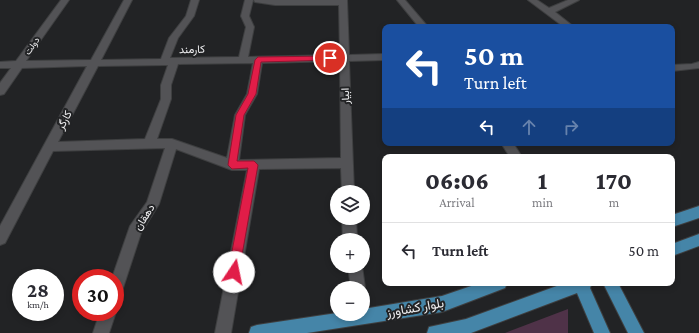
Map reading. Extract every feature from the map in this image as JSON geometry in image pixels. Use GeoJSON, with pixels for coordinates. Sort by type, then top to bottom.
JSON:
{"type":"FeatureCollection","features":[{"type":"Feature","properties":{"kind":"main road"},"geometry":{"type":"LineString","coordinates":[[675,220],[699,212]]}},
{"type":"Feature","properties":{"kind":"main road"},"geometry":{"type":"LineString","coordinates":[[675,249],[699,240]]}},
{"type":"Feature","properties":{"kind":"main road","name":"بلوار کشاورز"},"geometry":{"type":"LineString","coordinates":[[370,314],[442,304],[492,286]]}},
{"type":"Feature","properties":{"kind":"main road"},"geometry":{"type":"LineString","coordinates":[[435,333],[466,327],[577,286]]}},
{"type":"Feature","properties":{"kind":"main road"},"geometry":{"type":"LineString","coordinates":[[583,286],[602,333]]}},
{"type":"Feature","properties":{"kind":"main road"},"geometry":{"type":"LineString","coordinates":[[612,286],[636,333]]}},
{"type":"Feature","properties":{"kind":"main road","name":"بلوار کشاورز"},"geometry":{"type":"LineString","coordinates":[[257,333],[330,320]]}},
{"type":"Feature","properties":{"kind":"street","name":"دولت"},"geometry":{"type":"LineString","coordinates":[[0,91],[64,0]]}},
{"type":"Feature","properties":{"kind":"street","name":"کارگر"},"geometry":{"type":"LineString","coordinates":[[0,239],[128,0]]}},
{"type":"Feature","properties":{"kind":"street"},"geometry":{"type":"LineString","coordinates":[[150,144],[166,99],[169,62],[174,38],[190,16],[195,0]]}},
{"type":"Feature","properties":{"kind":"street"},"geometry":{"type":"LineString","coordinates":[[243,60],[250,27],[245,16],[249,0]]}},
{"type":"Feature","properties":{"kind":"street"},"geometry":{"type":"LineString","coordinates":[[258,0],[275,2],[343,2]]}},
{"type":"Feature","properties":{"kind":"street"},"geometry":{"type":"LineString","coordinates":[[401,0],[421,24]]}},
{"type":"Feature","properties":{"kind":"street"},"geometry":{"type":"LineString","coordinates":[[532,0],[566,24]]}},
{"type":"Feature","properties":{"kind":"street"},"geometry":{"type":"LineString","coordinates":[[548,12],[575,0]]}},
{"type":"Feature","properties":{"kind":"street","name":"ابیار"},"geometry":{"type":"LineString","coordinates":[[343,2],[348,185]]}},
{"type":"Feature","properties":{"kind":"street","name":"کارمند"},"geometry":{"type":"LineString","coordinates":[[0,65],[382,57]]}},
{"type":"Feature","properties":{"kind":"street"},"geometry":{"type":"LineString","coordinates":[[232,165],[240,115],[252,94],[258,60]]}},
{"type":"Feature","properties":{"kind":"street"},"geometry":{"type":"LineString","coordinates":[[675,68],[696,66]]}},
{"type":"Feature","properties":{"kind":"street"},"geometry":{"type":"LineString","coordinates":[[49,147],[172,143],[232,165],[347,163]]}},
{"type":"Feature","properties":{"kind":"street","name":"دهقان"},"geometry":{"type":"LineString","coordinates":[[122,269],[135,230],[153,204],[172,143]]}},
{"type":"Feature","properties":{"kind":"street"},"geometry":{"type":"LineString","coordinates":[[222,333],[254,165]]}},
{"type":"Feature","properties":{"kind":"street"},"geometry":{"type":"LineString","coordinates":[[101,333],[105,321]]}},
{"type":"Feature","properties":{"kind":"shaded area"},"geometry":{"type":"Polygon","coordinates":[[[568,309],[568,333],[505,333],[568,309]]]}},
{"type":"Feature","properties":{"kind":"route"},"geometry":{"type":"LineString","coordinates":[[234,272],[254,165],[232,165],[240,115],[252,94],[258,60],[330,58]]}}]}
